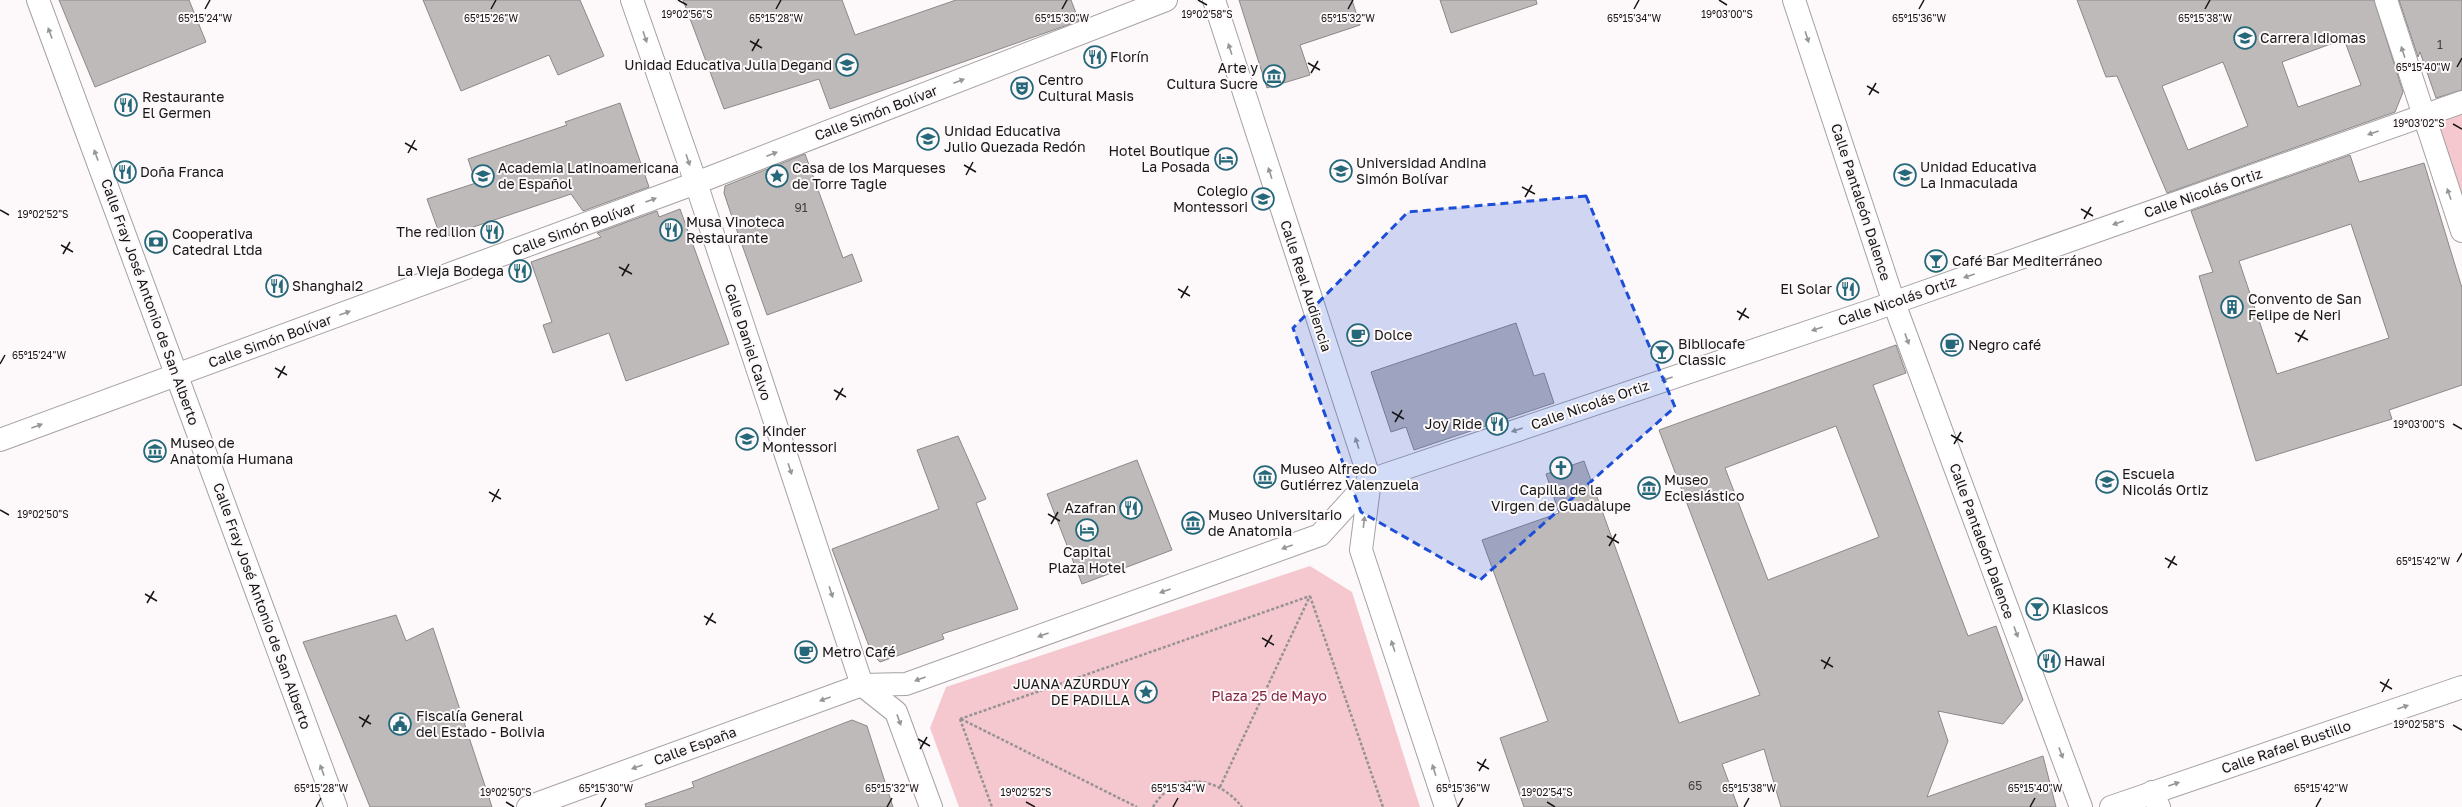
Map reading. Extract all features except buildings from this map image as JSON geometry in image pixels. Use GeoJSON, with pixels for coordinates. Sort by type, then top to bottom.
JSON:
{"type":"FeatureCollection","features":[{"type":"Feature","properties":{"kind":"street","name":"Calle Fray José Antonio de San Alberto"},"geometry":{"type":"LineString","coordinates":[[38,0],[336,807]]}},
{"type":"Feature","properties":{"kind":"street","name":"Calle Daniel Calvo"},"geometry":{"type":"LineString","coordinates":[[632,0],[696,183],[862,685]]}},
{"type":"Feature","properties":{"kind":"street","name":"Calle Simón Bolívar"},"geometry":{"type":"LineString","coordinates":[[0,440],[177,376],[696,183],[1166,0]]}},
{"type":"Feature","properties":{"kind":"street","name":"Calle Real Audiencia"},"geometry":{"type":"LineString","coordinates":[[1214,0],[1370,480]]}},
{"type":"Feature","properties":{"kind":"street","name":"Calle Pantaleón Dalence"},"geometry":{"type":"LineString","coordinates":[[1794,0],[1894,303],[2081,807]]}},
{"type":"Feature","properties":{"kind":"street"},"geometry":{"type":"LineString","coordinates":[[2386,0],[2462,231]]}},
{"type":"Feature","properties":{"kind":"street","name":"Calle Nicolás Ortiz"},"geometry":{"type":"LineString","coordinates":[[1370,480],[1894,303],[2462,102]]}},
{"type":"Feature","properties":{"kind":"street"},"geometry":{"type":"LineString","coordinates":[[862,685],[906,684],[1320,535],[1370,480]]}},
{"type":"Feature","properties":{"kind":"street"},"geometry":{"type":"LineString","coordinates":[[1370,480],[1361,550],[1446,807]]}},
{"type":"Feature","properties":{"kind":"street"},"geometry":{"type":"LineString","coordinates":[[862,685],[896,712],[931,807]]}},
{"type":"Feature","properties":{"kind":"street","name":"Calle España"},"geometry":{"type":"LineString","coordinates":[[528,807],[862,685]]}},
{"type":"Feature","properties":{"kind":"street","name":"Calle Rafael Bustillo"},"geometry":{"type":"LineString","coordinates":[[2111,807],[2155,799],[2462,687]]}},
{"type":"Feature","properties":{"kind":"path"},"geometry":{"type":"LineString","coordinates":[[960,719],[1310,596]]}},
{"type":"Feature","properties":{"kind":"path"},"geometry":{"type":"LineString","coordinates":[[1220,786],[1310,596]]}},
{"type":"Feature","properties":{"kind":"path"},"geometry":{"type":"LineString","coordinates":[[1310,596],[1383,807]]}},
{"type":"Feature","properties":{"kind":"path"},"geometry":{"type":"LineString","coordinates":[[960,719],[992,807]]}},
{"type":"Feature","properties":{"kind":"path"},"geometry":{"type":"LineString","coordinates":[[960,719],[1138,807]]}},
{"type":"Feature","properties":{"kind":"path"},"geometry":{"type":"LineString","coordinates":[[1153,807],[1158,798],[1171,788],[1187,782],[1203,782],[1220,786],[1242,807]]}},
{"type":"Feature","properties":{"kind":"highlighted area"},"geometry":{"type":"Polygon","coordinates":[[[1586,196],[1675,407],[1480,580],[1361,512],[1293,328],[1408,212],[1586,196]]]}},
{"type":"Feature","properties":{"kind":"green space"},"geometry":{"type":"Polygon","coordinates":[[[2462,110],[2462,201],[2436,130],[2439,121],[2462,110]]]}},
{"type":"Feature","properties":{"kind":"green space","name":"Plaza 25 de Mayo"},"geometry":{"type":"Polygon","coordinates":[[[1310,566],[1352,592],[1420,807],[959,807],[930,728],[946,687],[1310,566]]]}},
{"type":"Feature","properties":{"kind":"place","name":"Carrera Idiomas"},"geometry":{"type":"Point","coordinates":[2245,38]}},
{"type":"Feature","properties":{"kind":"place","name":"Florín"},"geometry":{"type":"Point","coordinates":[1095,57]}},
{"type":"Feature","properties":{"kind":"place","name":"Unidad Educativa Julia Degand"},"geometry":{"type":"Point","coordinates":[847,65]}},
{"type":"Feature","properties":{"kind":"place","name":"Arte y Cultura Sucre"},"geometry":{"type":"Point","coordinates":[1274,76]}},
{"type":"Feature","properties":{"kind":"place","name":"Centro Cultural Masis"},"geometry":{"type":"Point","coordinates":[1022,88]}},
{"type":"Feature","properties":{"kind":"place","name":"Restaurante El Germen"},"geometry":{"type":"Point","coordinates":[126,105]}},
{"type":"Feature","properties":{"kind":"place","name":"Unidad Educativa Julio Quezada Redón"},"geometry":{"type":"Point","coordinates":[928,139]}},
{"type":"Feature","properties":{"kind":"place","name":"Hotel Boutique La Posada"},"geometry":{"type":"Point","coordinates":[1226,159]}},
{"type":"Feature","properties":{"kind":"place","name":"Universidad Andina Simón Bolívar"},"geometry":{"type":"Point","coordinates":[1341,171]}},
{"type":"Feature","properties":{"kind":"place","name":"Doña Franca"},"geometry":{"type":"Point","coordinates":[125,172]}},
{"type":"Feature","properties":{"kind":"place","name":"Unidad Educativa La Inmaculada"},"geometry":{"type":"Point","coordinates":[1905,175]}},
{"type":"Feature","properties":{"kind":"place","name":"Academia Latinoamericana de Español"},"geometry":{"type":"Point","coordinates":[483,176]}},
{"type":"Feature","properties":{"kind":"place","name":"Casa de los Marqueses de Torre Tagle"},"geometry":{"type":"Point","coordinates":[777,176]}},
{"type":"Feature","properties":{"kind":"place","name":"Colegio Montessori"},"geometry":{"type":"Point","coordinates":[1263,199]}},
{"type":"Feature","properties":{"kind":"place","name":"Musa Vinoteca Restaurante"},"geometry":{"type":"Point","coordinates":[671,230]}},
{"type":"Feature","properties":{"kind":"place","name":"The red lion"},"geometry":{"type":"Point","coordinates":[492,232]}},
{"type":"Feature","properties":{"kind":"place","name":"Cooperativa Catedral Ltda"},"geometry":{"type":"Point","coordinates":[156,242]}},
{"type":"Feature","properties":{"kind":"place","name":"Café Bar Mediterráneo"},"geometry":{"type":"Point","coordinates":[1936,261]}},
{"type":"Feature","properties":{"kind":"place","name":"La Vieja Bodega"},"geometry":{"type":"Point","coordinates":[520,271]}},
{"type":"Feature","properties":{"kind":"place","name":"Shanghai2"},"geometry":{"type":"Point","coordinates":[277,286]}},
{"type":"Feature","properties":{"kind":"place","name":"El Solar"},"geometry":{"type":"Point","coordinates":[1848,289]}},
{"type":"Feature","properties":{"kind":"place","name":"Convento de San Felipe de Neri"},"geometry":{"type":"Point","coordinates":[2232,307]}},
{"type":"Feature","properties":{"kind":"place","name":"Dolce"},"geometry":{"type":"Point","coordinates":[1358,335]}},
{"type":"Feature","properties":{"kind":"place","name":"Negro café"},"geometry":{"type":"Point","coordinates":[1952,345]}},
{"type":"Feature","properties":{"kind":"place","name":"Bibliocafe Classic"},"geometry":{"type":"Point","coordinates":[1662,352]}},
{"type":"Feature","properties":{"kind":"place","name":"Joy Ride"},"geometry":{"type":"Point","coordinates":[1497,424]}},
{"type":"Feature","properties":{"kind":"place","name":"Kinder Montessori"},"geometry":{"type":"Point","coordinates":[747,439]}},
{"type":"Feature","properties":{"kind":"place","name":"Museo de Anatomía Humana"},"geometry":{"type":"Point","coordinates":[155,451]}},
{"type":"Feature","properties":{"kind":"place","name":"Capilla de la Virgen de Guadalupe"},"geometry":{"type":"Point","coordinates":[1561,468]}},
{"type":"Feature","properties":{"kind":"place","name":"Museo Alfredo Gutiérrez Valenzuela"},"geometry":{"type":"Point","coordinates":[1265,477]}},
{"type":"Feature","properties":{"kind":"place","name":"Escuela Nicolás Ortiz"},"geometry":{"type":"Point","coordinates":[2107,482]}},
{"type":"Feature","properties":{"kind":"place","name":"Museo Eclesiástico"},"geometry":{"type":"Point","coordinates":[1649,488]}},
{"type":"Feature","properties":{"kind":"place","name":"Azafran"},"geometry":{"type":"Point","coordinates":[1131,508]}},
{"type":"Feature","properties":{"kind":"place","name":"Museo Universitario de Anatomia"},"geometry":{"type":"Point","coordinates":[1193,523]}},
{"type":"Feature","properties":{"kind":"place","name":"Capital Plaza Hotel"},"geometry":{"type":"Point","coordinates":[1087,530]}},
{"type":"Feature","properties":{"kind":"place","name":"Klasicos"},"geometry":{"type":"Point","coordinates":[2037,609]}},
{"type":"Feature","properties":{"kind":"place","name":"Metro Café"},"geometry":{"type":"Point","coordinates":[806,652]}},
{"type":"Feature","properties":{"kind":"place","name":"Hawai"},"geometry":{"type":"Point","coordinates":[2049,661]}},
{"type":"Feature","properties":{"kind":"place","name":"JUANA AZURDUY DE PADILLA"},"geometry":{"type":"Point","coordinates":[1146,692]}},
{"type":"Feature","properties":{"kind":"place","name":"Fiscalía General del Estado - Bolivia"},"geometry":{"type":"Point","coordinates":[400,724]}}]}
